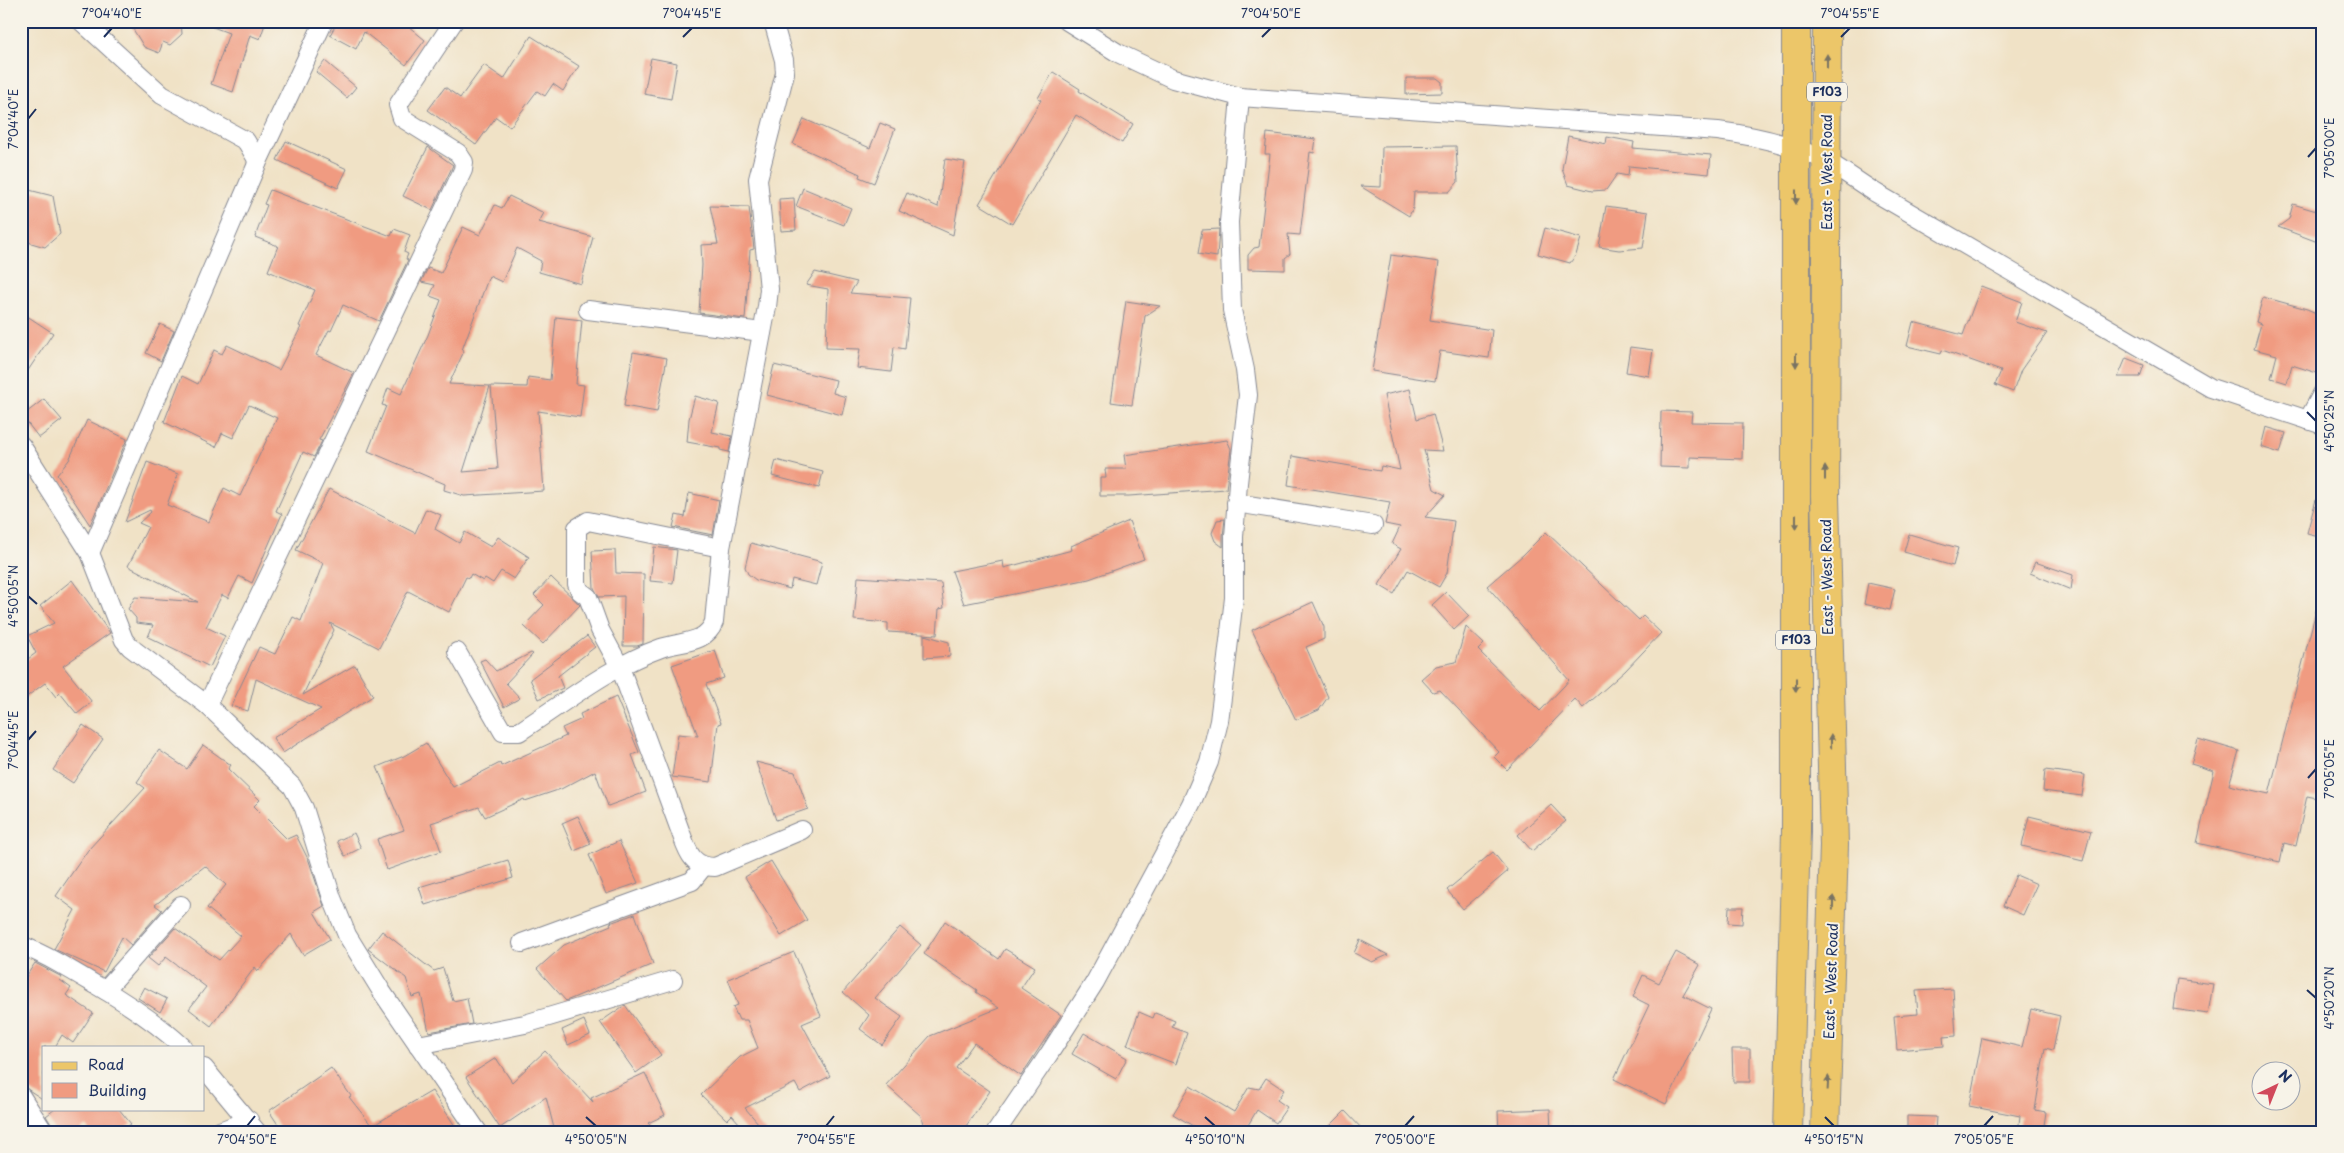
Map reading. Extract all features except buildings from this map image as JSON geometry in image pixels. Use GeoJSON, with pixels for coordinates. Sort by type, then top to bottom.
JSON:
{"type":"FeatureCollection","features":[{"type":"Feature","properties":{"kind":"main road","name":"F103"},"geometry":{"type":"LineString","coordinates":[[1788,1132],[1796,831],[1796,21]]}},
{"type":"Feature","properties":{"kind":"main road","name":"East - West Road"},"geometry":{"type":"LineString","coordinates":[[1825,1132],[1834,845],[1825,496],[1827,21]]}},
{"type":"Feature","properties":{"kind":"street"},"geometry":{"type":"LineString","coordinates":[[81,21],[162,96],[246,141],[256,158],[257,164]]}},
{"type":"Feature","properties":{"kind":"street"},"geometry":{"type":"LineString","coordinates":[[90,554],[257,164],[324,21]]}},
{"type":"Feature","properties":{"kind":"street"},"geometry":{"type":"LineString","coordinates":[[207,705],[463,170],[464,162],[458,154],[402,118],[398,105],[454,21]]}},
{"type":"Feature","properties":{"kind":"street"},"geometry":{"type":"LineString","coordinates":[[457,652],[503,732],[519,732],[620,667],[662,648],[706,636],[711,630],[714,622],[721,548],[769,289],[758,179],[785,73],[782,50],[773,21]]}},
{"type":"Feature","properties":{"kind":"street"},"geometry":{"type":"LineString","coordinates":[[1066,21],[1118,53],[1158,73],[1198,87],[1240,97],[1718,131],[1759,137],[1796,149],[1827,162],[1876,193],[2211,388],[2316,422],[2323,392]]}},
{"type":"Feature","properties":{"kind":"street"},"geometry":{"type":"LineString","coordinates":[[996,1132],[1050,1054],[1095,982],[1191,804],[1209,762],[1219,721],[1231,624],[1236,502],[1248,395],[1245,370],[1232,310],[1229,232],[1240,97]]}},
{"type":"Feature","properties":{"kind":"street"},"geometry":{"type":"LineString","coordinates":[[588,310],[762,332]]}},
{"type":"Feature","properties":{"kind":"street"},"geometry":{"type":"LineString","coordinates":[[21,445],[90,554],[124,640],[130,647],[207,705],[292,786],[298,795],[332,898],[348,935],[418,1045],[478,1132]]}},
{"type":"Feature","properties":{"kind":"street"},"geometry":{"type":"LineString","coordinates":[[1236,502],[1373,525]]}},
{"type":"Feature","properties":{"kind":"street"},"geometry":{"type":"LineString","coordinates":[[721,548],[588,521],[576,528],[577,584],[580,591],[588,597],[600,630],[620,667],[680,833],[688,851],[696,861],[704,867],[715,867],[802,830]]}},
{"type":"Feature","properties":{"kind":"street"},"geometry":{"type":"LineString","coordinates":[[522,943],[692,881],[704,867]]}},
{"type":"Feature","properties":{"kind":"street"},"geometry":{"type":"LineString","coordinates":[[105,990],[181,905]]}},
{"type":"Feature","properties":{"kind":"street"},"geometry":{"type":"LineString","coordinates":[[21,945],[68,966],[161,1026],[182,1046]]}},
{"type":"Feature","properties":{"kind":"street"},"geometry":{"type":"LineString","coordinates":[[418,1045],[525,1024],[673,980]]}},
{"type":"Feature","properties":{"kind":"street"},"geometry":{"type":"LineString","coordinates":[[205,1069],[253,1126]]}},
{"type":"Feature","properties":{"kind":"street"},"geometry":{"type":"LineString","coordinates":[[21,1096],[44,1132]]}},
{"type":"Feature","properties":{"kind":"street"},"geometry":{"type":"LineString","coordinates":[[217,1132],[253,1126]]}}]}
